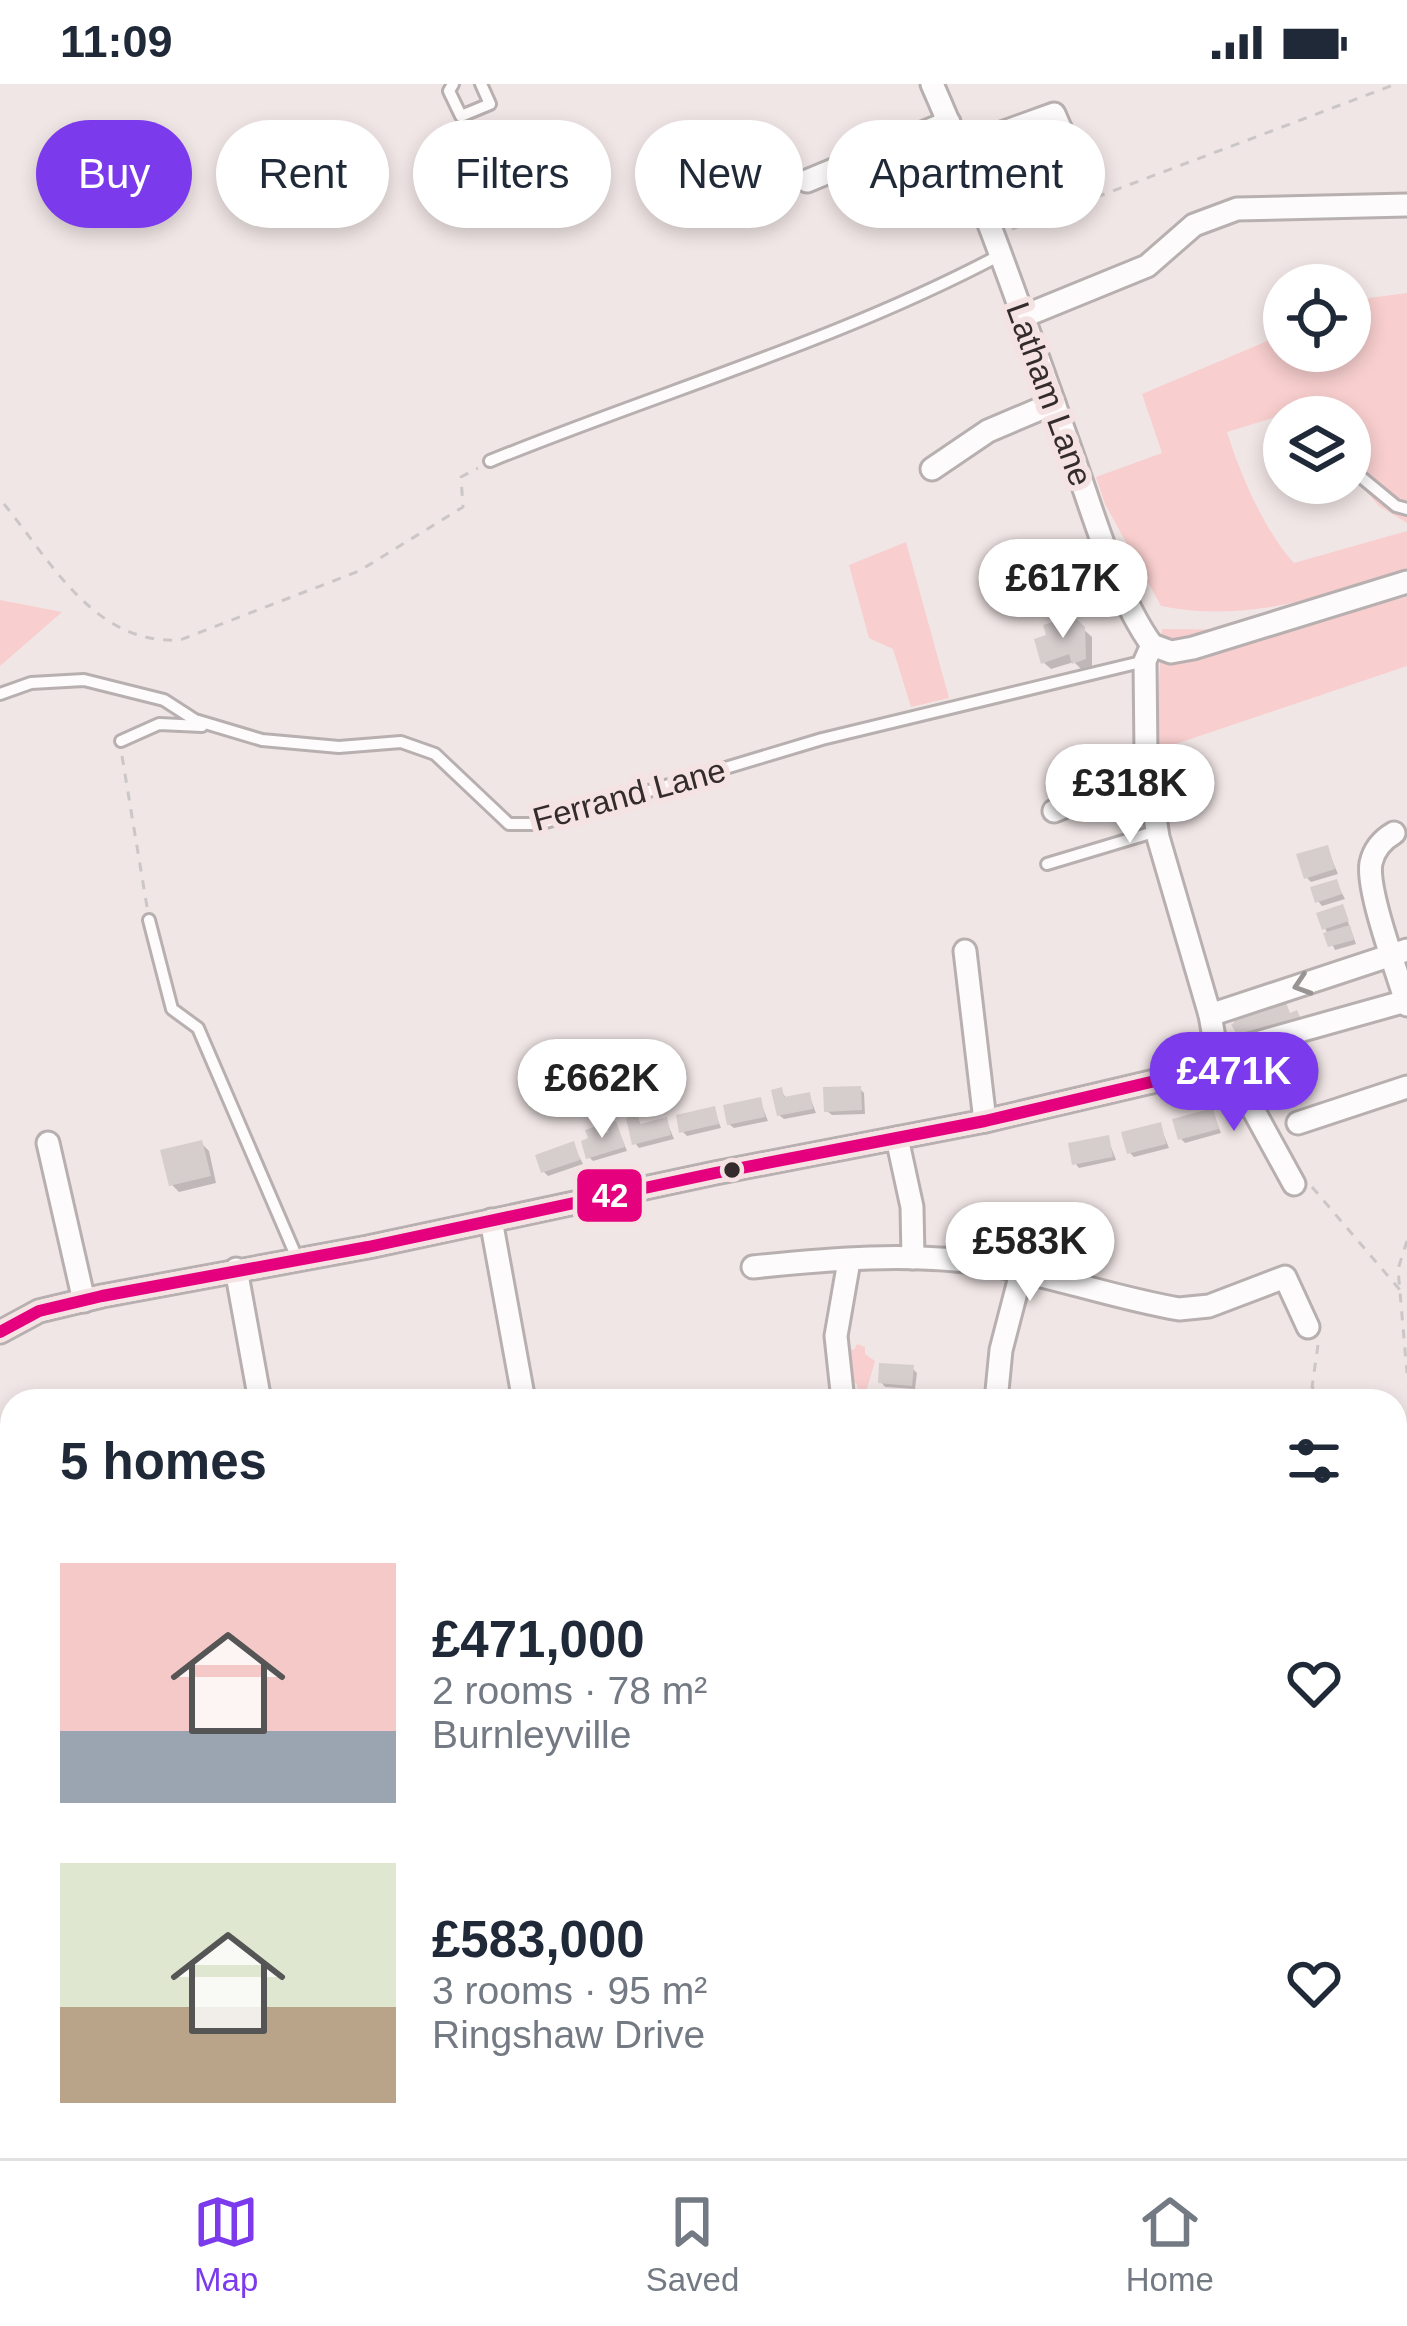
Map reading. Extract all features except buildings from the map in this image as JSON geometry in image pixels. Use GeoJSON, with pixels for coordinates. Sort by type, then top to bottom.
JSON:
{"type":"FeatureCollection","features":[{"type":"Feature","properties":{"kind":"street","name":"Latham Lane"},"geometry":{"type":"LineString","coordinates":[[932,84],[948,120]]}},
{"type":"Feature","properties":{"kind":"street"},"geometry":{"type":"LineString","coordinates":[[807,181],[827,173]]}},
{"type":"Feature","properties":{"kind":"street"},"geometry":{"type":"LineString","coordinates":[[1022,317],[1147,266],[1194,225],[1237,209],[1407,205]]}},
{"type":"Feature","properties":{"kind":"street","name":"Latham Lane"},"geometry":{"type":"LineString","coordinates":[[990,228],[1149,653],[1148,772],[1157,831],[1210,1015],[1216,1054]]}},
{"type":"Feature","properties":{"kind":"street"},"geometry":{"type":"LineString","coordinates":[[932,469],[988,431],[1054,403]]}},
{"type":"Feature","properties":{"kind":"street"},"geometry":{"type":"LineString","coordinates":[[1149,653],[1193,648],[1407,582]]}},
{"type":"Feature","properties":{"kind":"street"},"geometry":{"type":"LineString","coordinates":[[1054,811],[1148,772]]}},
{"type":"Feature","properties":{"kind":"street"},"geometry":{"type":"LineString","coordinates":[[0,1332],[39,1311],[84,1300],[986,1121],[1185,1074],[1202,1068],[1216,1054],[1406,1003],[1400,953],[1370,881],[1371,860],[1382,840],[1394,833]]}},
{"type":"Feature","properties":{"kind":"street"},"geometry":{"type":"LineString","coordinates":[[965,951],[986,1121]]}},
{"type":"Feature","properties":{"kind":"street"},"geometry":{"type":"LineString","coordinates":[[1210,1015],[1400,953]]}},
{"type":"Feature","properties":{"kind":"street"},"geometry":{"type":"LineString","coordinates":[[1216,1054],[1238,1082],[1294,1184]]}},
{"type":"Feature","properties":{"kind":"street"},"geometry":{"type":"LineString","coordinates":[[1298,1123],[1407,1087]]}},
{"type":"Feature","properties":{"kind":"street"},"geometry":{"type":"LineString","coordinates":[[898,1138],[912,1207],[913,1258]]}},
{"type":"Feature","properties":{"kind":"street"},"geometry":{"type":"LineString","coordinates":[[47,1143],[84,1300]]}},
{"type":"Feature","properties":{"kind":"street"},"geometry":{"type":"LineString","coordinates":[[491,1220],[522,1389]]}},
{"type":"Feature","properties":{"kind":"street"},"geometry":{"type":"LineString","coordinates":[[753,1267],[913,1258],[991,1265],[1179,1309],[1223,1302],[1294,1271],[1313,1336]]}},
{"type":"Feature","properties":{"kind":"street"},"geometry":{"type":"LineString","coordinates":[[842,1389],[836,1336],[849,1261]]}},
{"type":"Feature","properties":{"kind":"street"},"geometry":{"type":"LineString","coordinates":[[236,1269],[258,1389]]}},
{"type":"Feature","properties":{"kind":"street"},"geometry":{"type":"LineString","coordinates":[[997,1389],[1001,1350],[1021,1273]]}},
{"type":"Feature","properties":{"kind":"lane"},"geometry":{"type":"LineString","coordinates":[[453,84],[449,91],[461,116],[490,104],[481,84]]}},
{"type":"Feature","properties":{"kind":"lane"},"geometry":{"type":"LineString","coordinates":[[490,460],[858,323],[997,246]]}},
{"type":"Feature","properties":{"kind":"lane"},"geometry":{"type":"LineString","coordinates":[[1371,485],[1407,509]]}},
{"type":"Feature","properties":{"kind":"lane","name":"Ferrand Lane"},"geometry":{"type":"LineString","coordinates":[[0,694],[31,683],[84,680],[164,700],[195,720],[262,740],[308,747],[401,742],[435,754],[508,824],[539,824],[822,739],[1149,653]]}},
{"type":"Feature","properties":{"kind":"lane"},"geometry":{"type":"LineString","coordinates":[[121,741],[159,724],[217,727]]}},
{"type":"Feature","properties":{"kind":"lane"},"geometry":{"type":"LineString","coordinates":[[1047,864],[1157,831]]}},
{"type":"Feature","properties":{"kind":"lane"},"geometry":{"type":"LineString","coordinates":[[149,920],[172,1009],[198,1028],[297,1258]]}},
{"type":"Feature","properties":{"kind":"path"},"geometry":{"type":"LineString","coordinates":[[997,246],[1396,84]]}},
{"type":"Feature","properties":{"kind":"path"},"geometry":{"type":"LineString","coordinates":[[4,505],[94,614],[139,637],[180,640],[358,571],[463,507],[461,477],[490,460]]}},
{"type":"Feature","properties":{"kind":"path"},"geometry":{"type":"LineString","coordinates":[[121,741],[149,920]]}},
{"type":"Feature","properties":{"kind":"path"},"geometry":{"type":"LineString","coordinates":[[1294,1184],[1309,1183],[1400,1290]]}},
{"type":"Feature","properties":{"kind":"path"},"geometry":{"type":"LineString","coordinates":[[1407,1241],[1398,1269],[1407,1373]]}},
{"type":"Feature","properties":{"kind":"path"},"geometry":{"type":"LineString","coordinates":[[1313,1336],[1314,1389]]}},
{"type":"Feature","properties":{"kind":"shaded area"},"geometry":{"type":"Polygon","coordinates":[[[1407,293],[1407,523],[1371,497],[1371,396],[1263,396],[1263,421],[1227,432],[1254,502],[1294,563],[1407,531],[1407,571],[1255,609],[1224,612],[1161,606],[1105,504],[1096,477],[1162,453],[1142,394],[1263,343],[1263,372],[1371,372],[1371,298],[1407,293]]]}},
{"type":"Feature","properties":{"kind":"shaded area"},"geometry":{"type":"Polygon","coordinates":[[[906,542],[949,698],[911,707],[893,649],[869,638],[849,565],[906,542]]]}},
{"type":"Feature","properties":{"kind":"shaded area"},"geometry":{"type":"Polygon","coordinates":[[[1407,597],[1407,666],[1155,751],[1162,629],[1269,630],[1407,597]]]}},
{"type":"Feature","properties":{"kind":"shaded area"},"geometry":{"type":"Polygon","coordinates":[[[0,600],[62,612],[0,666],[0,600]]]}},
{"type":"Feature","properties":{"kind":"shaded area"},"geometry":{"type":"Polygon","coordinates":[[[857,1344],[865,1347],[865,1354],[875,1361],[867,1389],[858,1389],[850,1379],[848,1347],[854,1350],[857,1344]]]}},
{"type":"Feature","properties":{"kind":"transit line","name":"42"},"geometry":{"type":"LineString","coordinates":[[0,1332],[39,1311],[102,1296],[368,1247],[985,1121],[1185,1074],[1202,1068],[1217,1054]]}}]}
